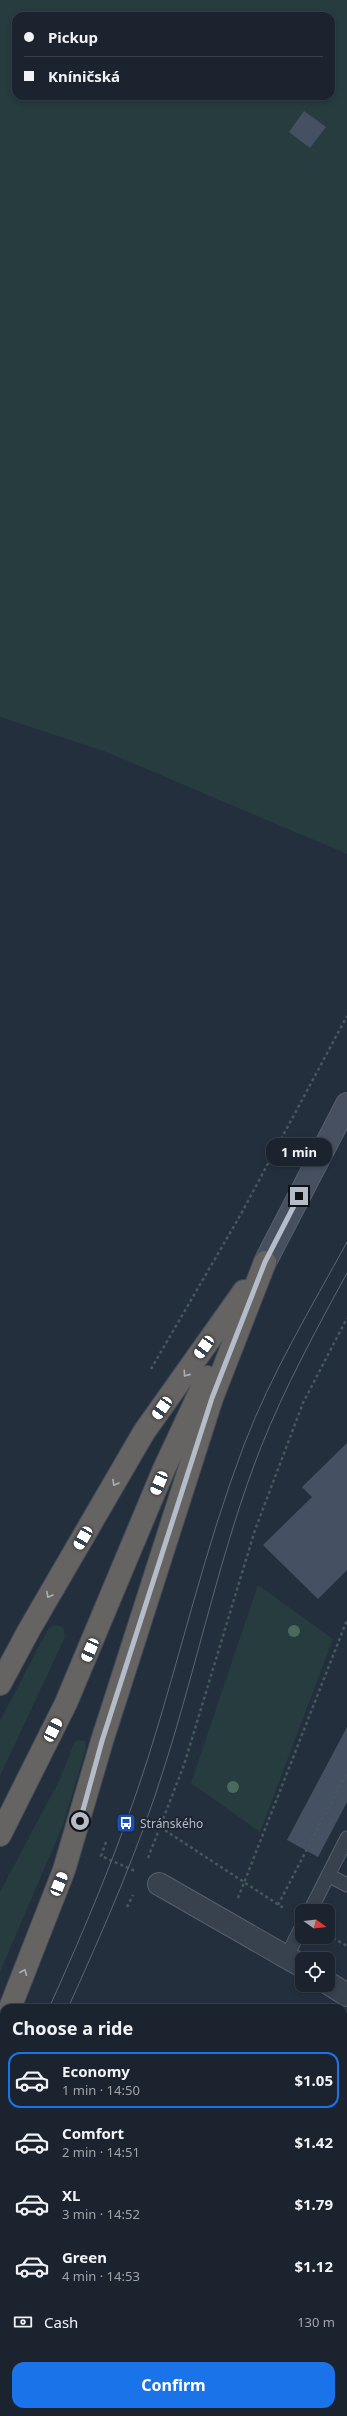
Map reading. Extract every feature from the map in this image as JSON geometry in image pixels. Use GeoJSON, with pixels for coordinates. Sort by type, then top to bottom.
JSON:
{"type":"FeatureCollection","features":[{"type":"Feature","properties":{"kind":"highway"},"geometry":{"type":"LineString","coordinates":[[0,1684],[29,1630],[144,1432],[265,1262]]}},
{"type":"Feature","properties":{"kind":"highway"},"geometry":{"type":"LineString","coordinates":[[0,1834],[66,1703],[188,1414],[265,1262]]}},
{"type":"Feature","properties":{"kind":"highway"},"geometry":{"type":"LineString","coordinates":[[12,2004],[64,1870],[102,1741],[207,1413],[265,1262]]}},
{"type":"Feature","properties":{"kind":"main road"},"geometry":{"type":"LineString","coordinates":[[265,1262],[347,1104]]}},
{"type":"Feature","properties":{"kind":"street"},"geometry":{"type":"LineString","coordinates":[[150,1880],[228,1922],[294,1961]]}},
{"type":"Feature","properties":{"kind":"street"},"geometry":{"type":"LineString","coordinates":[[335,1987],[347,1995]]}},
{"type":"Feature","properties":{"kind":"lane"},"geometry":{"type":"LineString","coordinates":[[314,1904],[347,1838]]}},
{"type":"Feature","properties":{"kind":"lane"},"geometry":{"type":"LineString","coordinates":[[328,1875],[347,1886]]}},
{"type":"Feature","properties":{"kind":"lane"},"geometry":{"type":"LineString","coordinates":[[294,1961],[298,1944]]}},
{"type":"Feature","properties":{"kind":"path"},"geometry":{"type":"LineString","coordinates":[[148,1375],[241,1214],[347,1016]]}},
{"type":"Feature","properties":{"kind":"path"},"geometry":{"type":"LineString","coordinates":[[347,1318],[303,1403],[255,1530],[184,1765],[160,1827],[278,1905],[347,1772]]}},
{"type":"Feature","properties":{"kind":"path"},"geometry":{"type":"LineString","coordinates":[[228,1922],[347,1620]]}},
{"type":"Feature","properties":{"kind":"path"},"geometry":{"type":"LineString","coordinates":[[106,1842],[101,1856],[130,1867],[150,1880]]}},
{"type":"Feature","properties":{"kind":"path"},"geometry":{"type":"LineString","coordinates":[[335,1939],[347,1946]]}},
{"type":"Feature","properties":{"kind":"green space"},"geometry":{"type":"Polygon","coordinates":[[[0,0],[347,0],[347,854],[104,751],[0,717],[0,0]]]}},
{"type":"Feature","properties":{"kind":"green space"},"geometry":{"type":"Polygon","coordinates":[[[258,1585],[333,1639],[260,1832],[191,1783],[258,1585]]]}},
{"type":"Feature","properties":{"kind":"green space"},"geometry":{"type":"Polygon","coordinates":[[[54,1625],[63,1627],[65,1637],[0,1776],[0,1721],[48,1629],[54,1625]]]}},
{"type":"Feature","properties":{"kind":"green space"},"geometry":{"type":"Polygon","coordinates":[[[78,1740],[85,1741],[86,1748],[63,1825],[0,1972],[0,1892],[60,1779],[74,1743],[78,1740]]]}},
{"type":"Feature","properties":{"kind":"building"},"geometry":{"type":"Polygon","coordinates":[[[304,111],[326,127],[310,148],[289,132],[304,111]]]}},
{"type":"Feature","properties":{"kind":"building"},"geometry":{"type":"Polygon","coordinates":[[[347,1443],[347,1570],[318,1599],[263,1545],[312,1497],[302,1487],[347,1443]]]}},
{"type":"Feature","properties":{"kind":"building"},"geometry":{"type":"Polygon","coordinates":[[[347,1727],[347,1802],[318,1857],[287,1840],[347,1727]]]}},
{"type":"Feature","properties":{"kind":"tram line"},"geometry":{"type":"LineString","coordinates":[[51,2004],[102,1884],[138,1790],[217,1522],[244,1445],[266,1393],[279,1367],[347,1242]]}},
{"type":"Feature","properties":{"kind":"tram line"},"geometry":{"type":"LineString","coordinates":[[70,2004],[120,1888],[155,1796],[177,1726],[234,1525],[261,1447],[312,1337],[347,1273]]}},
{"type":"Feature","properties":{"kind":"place","name":"Stránského"},"geometry":{"type":"Point","coordinates":[126,1823]}},
{"type":"Feature","properties":{"kind":"route"},"geometry":{"type":"LineString","coordinates":[[80,1821],[102,1741],[212,1398],[265,1262],[299,1196]]}}]}
